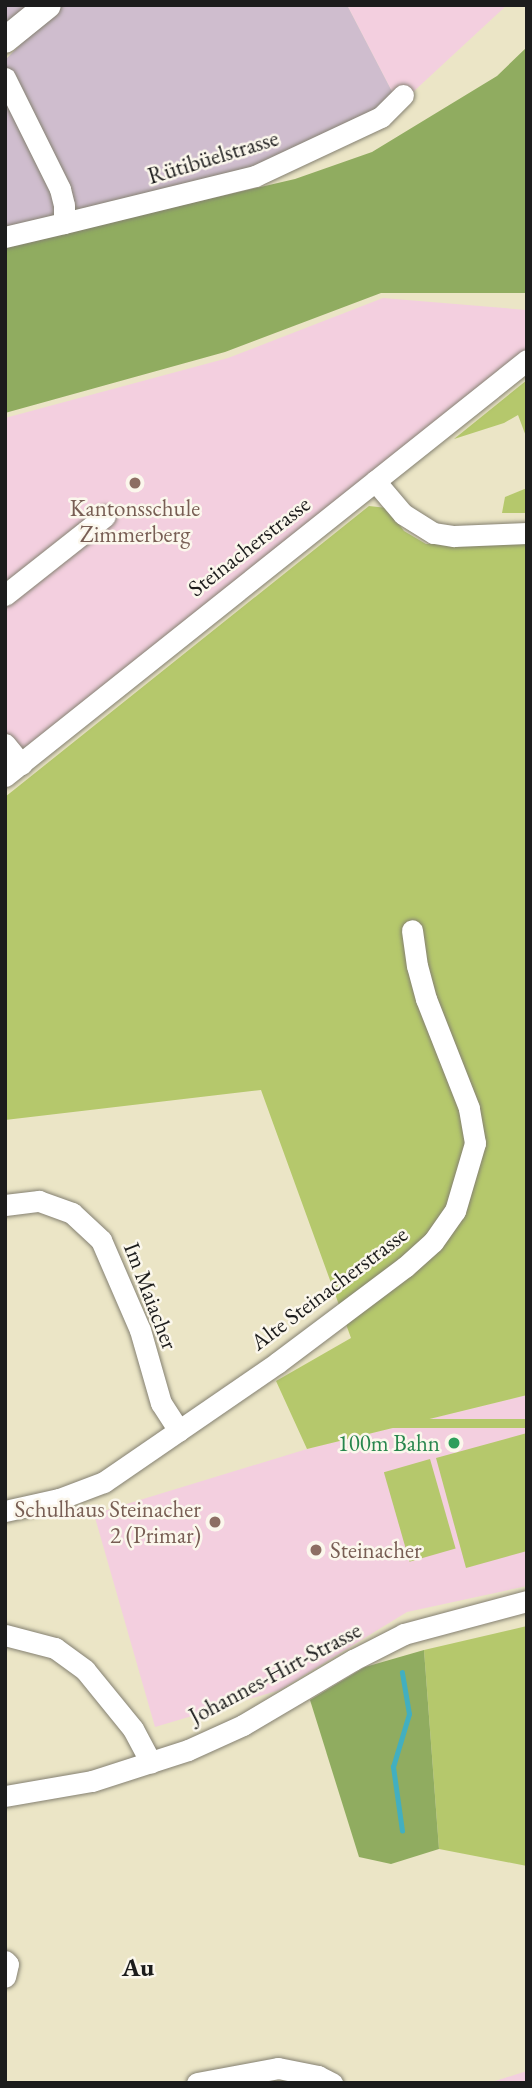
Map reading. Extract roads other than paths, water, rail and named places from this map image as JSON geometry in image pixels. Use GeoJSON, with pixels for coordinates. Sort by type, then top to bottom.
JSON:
{"type":"FeatureCollection","features":[{"type":"Feature","properties":{"kind":"main road"},"geometry":{"type":"LineString","coordinates":[[5,40],[48,5]]}},
{"type":"Feature","properties":{"kind":"street"},"geometry":{"type":"LineString","coordinates":[[5,78],[60,189],[64,223]]}},
{"type":"Feature","properties":{"kind":"street","name":"Rütibüelstrasse"},"geometry":{"type":"LineString","coordinates":[[5,236],[255,176],[381,117],[403,95]]}},
{"type":"Feature","properties":{"kind":"street","name":"Steinacherstrasse"},"geometry":{"type":"LineString","coordinates":[[13,770],[527,360]]}},
{"type":"Feature","properties":{"kind":"street"},"geometry":{"type":"LineString","coordinates":[[375,481],[403,514],[434,533],[454,536],[527,533]]}},
{"type":"Feature","properties":{"kind":"street"},"geometry":{"type":"LineString","coordinates":[[5,595],[105,516]]}},
{"type":"Feature","properties":{"kind":"street"},"geometry":{"type":"LineString","coordinates":[[5,744],[13,770]]}},
{"type":"Feature","properties":{"kind":"street","name":"Alte Steinacherstrasse"},"geometry":{"type":"LineString","coordinates":[[5,1511],[70,1496],[104,1482],[180,1431],[405,1267],[433,1242],[455,1211],[475,1143],[469,1108],[416,967],[412,930]]}},
{"type":"Feature","properties":{"kind":"street","name":"Im Maiacher"},"geometry":{"type":"LineString","coordinates":[[5,1205],[39,1201],[72,1213],[101,1240],[140,1330],[161,1403],[180,1431]]}},
{"type":"Feature","properties":{"kind":"street","name":"Johannes-Hirt-Strasse"},"geometry":{"type":"LineString","coordinates":[[5,1796],[70,1786],[151,1763],[243,1725],[404,1634],[527,1601]]}},
{"type":"Feature","properties":{"kind":"street"},"geometry":{"type":"LineString","coordinates":[[5,1635],[55,1648],[85,1670],[133,1729],[151,1763]]}},
{"type":"Feature","properties":{"kind":"street"},"geometry":{"type":"LineString","coordinates":[[5,1961],[8,1964],[5,1977]]}},
{"type":"Feature","properties":{"kind":"street"},"geometry":{"type":"LineString","coordinates":[[197,2083],[278,2068],[318,2076],[331,2083]]}},
{"type":"Feature","properties":{"kind":"waterway"},"geometry":{"type":"LineString","coordinates":[[402,1673],[409,1714],[393,1767],[402,1831]]}},
{"type":"Feature","properties":{"kind":"place","name":"Kantonsschule Zimmerberg"},"geometry":{"type":"Point","coordinates":[135,483]}},
{"type":"Feature","properties":{"kind":"place","name":"100m Bahn"},"geometry":{"type":"Point","coordinates":[454,1443]}},
{"type":"Feature","properties":{"kind":"place","name":"Schulhaus Steinacher 2 (Primar)"},"geometry":{"type":"Point","coordinates":[215,1522]}},
{"type":"Feature","properties":{"kind":"place","name":"Steinacher"},"geometry":{"type":"Point","coordinates":[316,1550]}},
{"type":"Feature","properties":{"kind":"district","name":"Au"},"geometry":{"type":"Point","coordinates":[138,1968]}}]}
